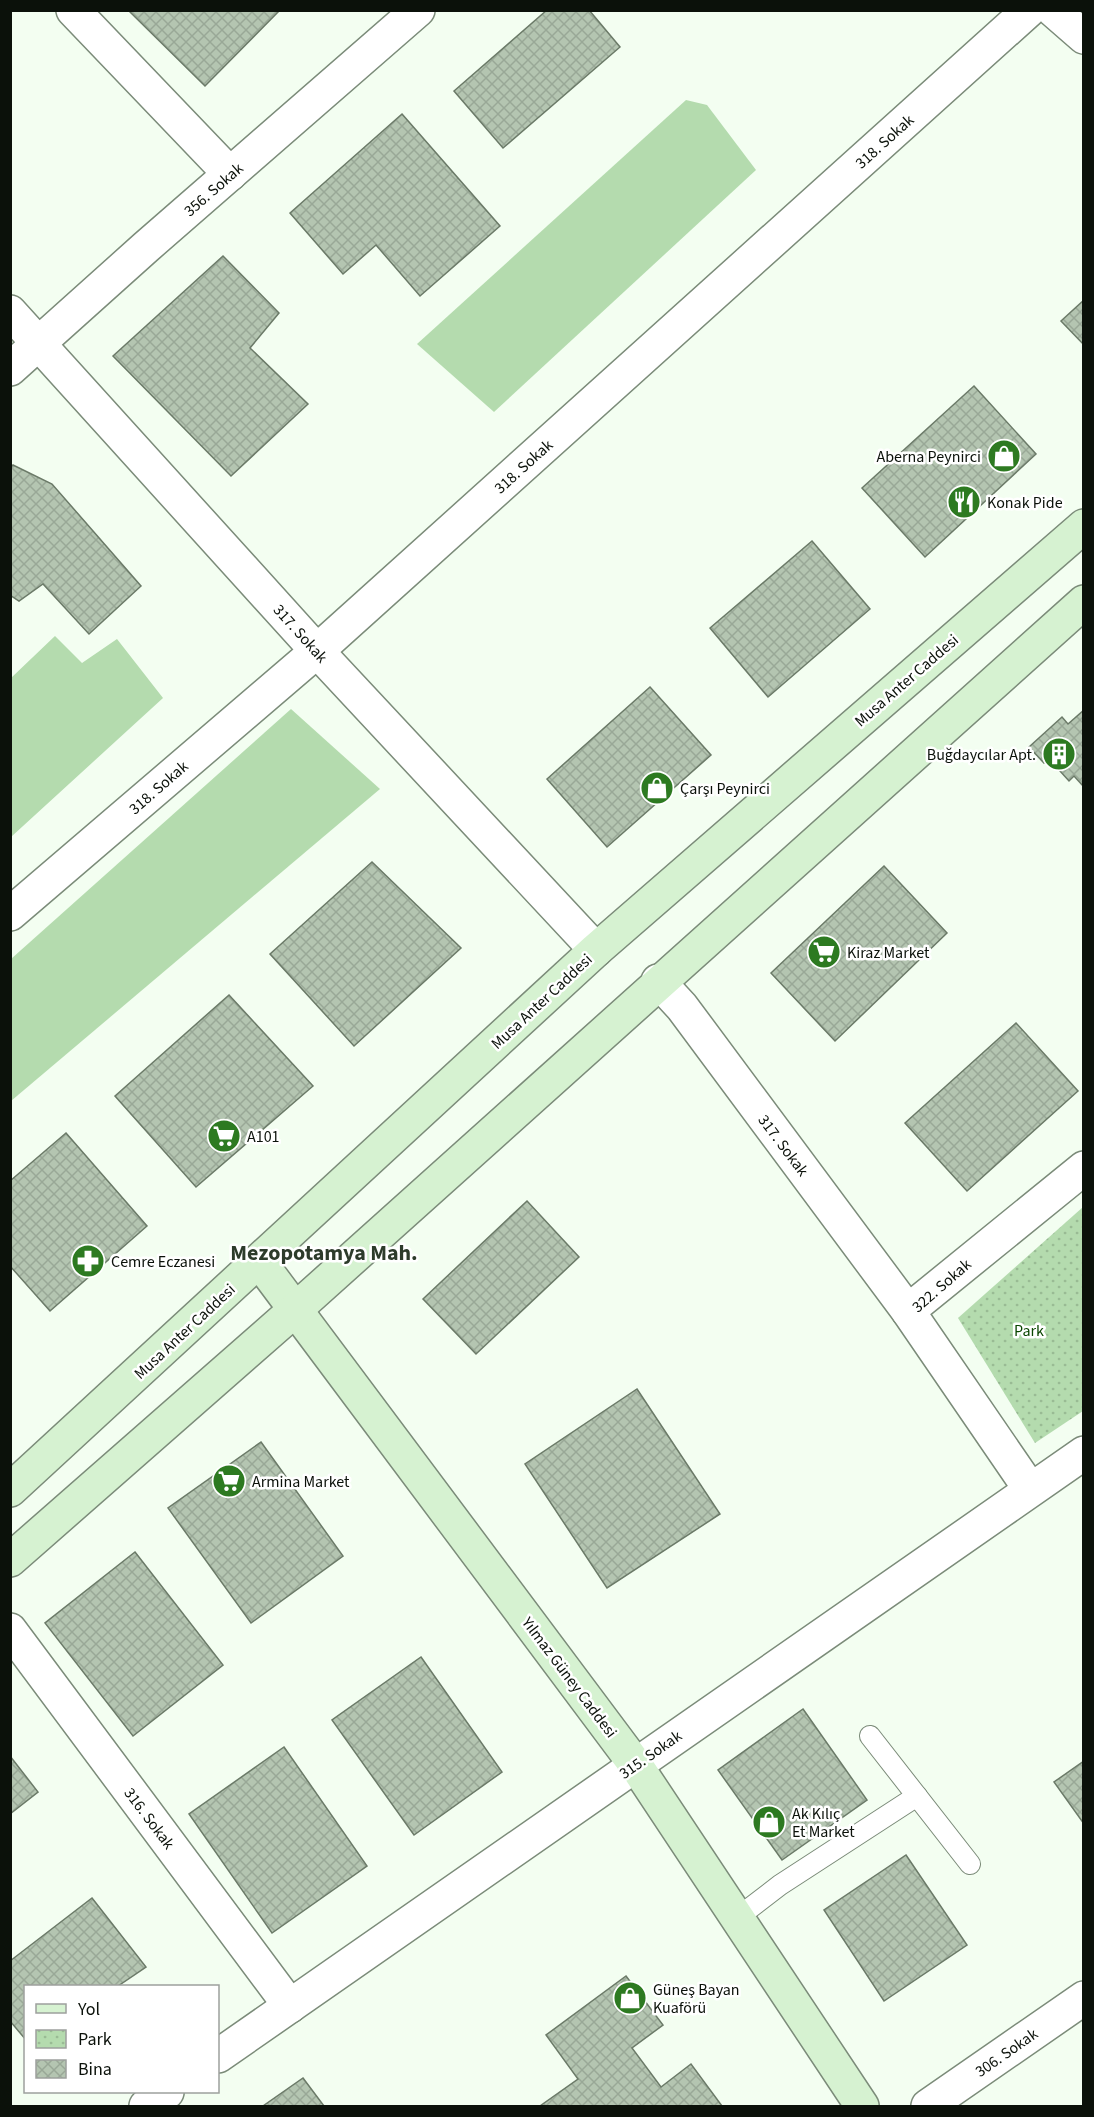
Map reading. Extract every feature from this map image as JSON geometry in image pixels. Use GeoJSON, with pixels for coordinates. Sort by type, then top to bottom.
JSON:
{"type":"FeatureCollection","features":[{"type":"Feature","properties":{"kind":"main road","name":"Musa Anter Caddesi"},"geometry":{"type":"LineString","coordinates":[[10,1490],[596,950],[1083,526]]}},
{"type":"Feature","properties":{"kind":"main road"},"geometry":{"type":"LineString","coordinates":[[10,1560],[296,1309],[658,981],[1083,602]]}},
{"type":"Feature","properties":{"kind":"main road","name":"Yılmaz Güney Caddesi"},"geometry":{"type":"LineString","coordinates":[[259,1261],[635,1764],[862,2106]]}},
{"type":"Feature","properties":{"kind":"street"},"geometry":{"type":"LineString","coordinates":[[73,10],[230,174]]}},
{"type":"Feature","properties":{"kind":"street","name":"356. Sokak"},"geometry":{"type":"LineString","coordinates":[[10,369],[418,10]]}},
{"type":"Feature","properties":{"kind":"street","name":"318. Sokak"},"geometry":{"type":"LineString","coordinates":[[10,914],[317,651],[1029,10]]}},
{"type":"Feature","properties":{"kind":"street"},"geometry":{"type":"LineString","coordinates":[[1053,10],[1083,37]]}},
{"type":"Feature","properties":{"kind":"street","name":"317. Sokak"},"geometry":{"type":"LineString","coordinates":[[10,312],[317,651],[596,950]]}},
{"type":"Feature","properties":{"kind":"street","name":"317. Sokak"},"geometry":{"type":"LineString","coordinates":[[658,981],[682,1007],[908,1311]]}},
{"type":"Feature","properties":{"kind":"street","name":"322. Sokak"},"geometry":{"type":"LineString","coordinates":[[1030,1489],[908,1311],[1083,1168]]}},
{"type":"Feature","properties":{"kind":"street","name":"315. Sokak"},"geometry":{"type":"LineString","coordinates":[[219,2055],[1083,1454]]}},
{"type":"Feature","properties":{"kind":"street","name":"316. Sokak"},"geometry":{"type":"LineString","coordinates":[[10,1630],[290,2006]]}},
{"type":"Feature","properties":{"kind":"street","name":"306. Sokak"},"geometry":{"type":"LineString","coordinates":[[928,2106],[1083,1998]]}},
{"type":"Feature","properties":{"kind":"street"},"geometry":{"type":"LineString","coordinates":[[146,2106],[164,2093]]}},
{"type":"Feature","properties":{"kind":"lane"},"geometry":{"type":"LineString","coordinates":[[870,1736],[970,1864]]}},
{"type":"Feature","properties":{"kind":"lane"},"geometry":{"type":"LineString","coordinates":[[737,1918],[780,1886],[916,1796]]}},
{"type":"Feature","properties":{"kind":"green space"},"geometry":{"type":"Polygon","coordinates":[[[686,100],[707,105],[756,170],[494,412],[417,344],[686,100]]]}},
{"type":"Feature","properties":{"kind":"green space"},"geometry":{"type":"Polygon","coordinates":[[[55,636],[82,663],[117,639],[163,698],[11,837],[11,678],[55,636]]]}},
{"type":"Feature","properties":{"kind":"green space"},"geometry":{"type":"Polygon","coordinates":[[[291,709],[380,789],[11,1101],[11,959],[291,709]]]}},
{"type":"Feature","properties":{"kind":"green space","name":"Park"},"geometry":{"type":"Polygon","coordinates":[[[1083,1207],[1083,1411],[1035,1443],[958,1318],[1083,1207]]]}},
{"type":"Feature","properties":{"kind":"building"},"geometry":{"type":"Polygon","coordinates":[[[128,10],[280,10],[205,86],[128,10]]]}},
{"type":"Feature","properties":{"kind":"building"},"geometry":{"type":"Polygon","coordinates":[[[547,10],[589,10],[620,47],[503,148],[454,91],[547,10]]]}},
{"type":"Feature","properties":{"kind":"building"},"geometry":{"type":"Polygon","coordinates":[[[402,114],[500,226],[420,296],[376,245],[343,274],[290,213],[402,114]]]}},
{"type":"Feature","properties":{"kind":"building"},"geometry":{"type":"Polygon","coordinates":[[[223,256],[279,313],[250,348],[308,404],[231,476],[113,356],[223,256]]]}},
{"type":"Feature","properties":{"kind":"building"},"geometry":{"type":"Polygon","coordinates":[[[1084,300],[1084,345],[1061,321],[1084,300]]]}},
{"type":"Feature","properties":{"kind":"building"},"geometry":{"type":"Polygon","coordinates":[[[974,386],[1036,454],[925,557],[862,488],[974,386]]]}},
{"type":"Feature","properties":{"kind":"building"},"geometry":{"type":"Polygon","coordinates":[[[13,465],[52,484],[141,586],[89,634],[43,584],[19,601],[10,595],[10,468],[13,465]]]}},
{"type":"Feature","properties":{"kind":"building"},"geometry":{"type":"Polygon","coordinates":[[[812,541],[870,609],[768,697],[710,628],[812,541]]]}},
{"type":"Feature","properties":{"kind":"building"},"geometry":{"type":"Polygon","coordinates":[[[650,687],[711,755],[607,847],[547,779],[650,687]]]}},
{"type":"Feature","properties":{"kind":"building","name":"Buğdaycılar Apt."},"geometry":{"type":"Polygon","coordinates":[[[1084,710],[1084,787],[1074,776],[1069,781],[1050,760],[1044,763],[1029,747],[1062,717],[1068,724],[1084,710]]]}},
{"type":"Feature","properties":{"kind":"building"},"geometry":{"type":"Polygon","coordinates":[[[372,862],[461,948],[354,1046],[270,954],[372,862]]]}},
{"type":"Feature","properties":{"kind":"building"},"geometry":{"type":"Polygon","coordinates":[[[884,866],[947,933],[835,1041],[771,973],[884,866]]]}},
{"type":"Feature","properties":{"kind":"building"},"geometry":{"type":"Polygon","coordinates":[[[229,995],[313,1086],[196,1187],[115,1096],[229,995]]]}},
{"type":"Feature","properties":{"kind":"building"},"geometry":{"type":"Polygon","coordinates":[[[1016,1023],[1078,1091],[967,1191],[905,1123],[1016,1023]]]}},
{"type":"Feature","properties":{"kind":"building"},"geometry":{"type":"Polygon","coordinates":[[[66,1133],[147,1226],[50,1311],[10,1266],[10,1181],[66,1133]]]}},
{"type":"Feature","properties":{"kind":"building"},"geometry":{"type":"Polygon","coordinates":[[[527,1201],[579,1257],[476,1354],[423,1299],[527,1201]]]}},
{"type":"Feature","properties":{"kind":"building"},"geometry":{"type":"Polygon","coordinates":[[[637,1389],[720,1514],[607,1588],[525,1464],[637,1389]]]}},
{"type":"Feature","properties":{"kind":"building"},"geometry":{"type":"Polygon","coordinates":[[[261,1442],[343,1556],[251,1623],[168,1508],[261,1442]]]}},
{"type":"Feature","properties":{"kind":"building"},"geometry":{"type":"Polygon","coordinates":[[[135,1552],[223,1665],[133,1736],[45,1623],[135,1552]]]}},
{"type":"Feature","properties":{"kind":"building"},"geometry":{"type":"Polygon","coordinates":[[[421,1657],[502,1772],[414,1835],[332,1720],[421,1657]]]}},
{"type":"Feature","properties":{"kind":"building"},"geometry":{"type":"Polygon","coordinates":[[[803,1709],[867,1800],[782,1860],[718,1770],[803,1709]]]}},
{"type":"Feature","properties":{"kind":"building"},"geometry":{"type":"Polygon","coordinates":[[[284,1747],[367,1866],[272,1933],[189,1814],[284,1747]]]}},
{"type":"Feature","properties":{"kind":"building"},"geometry":{"type":"Polygon","coordinates":[[[10,1756],[38,1792],[10,1814],[10,1756]]]}},
{"type":"Feature","properties":{"kind":"building"},"geometry":{"type":"Polygon","coordinates":[[[1084,1761],[1084,1824],[1054,1782],[1084,1761]]]}},
{"type":"Feature","properties":{"kind":"building"},"geometry":{"type":"Polygon","coordinates":[[[906,1855],[967,1945],[884,2001],[824,1910],[906,1855]]]}},
{"type":"Feature","properties":{"kind":"building"},"geometry":{"type":"Polygon","coordinates":[[[92,1898],[146,1967],[119,1985],[24,1985],[24,2038],[10,2021],[10,1961],[92,1898]]]}},
{"type":"Feature","properties":{"kind":"building"},"geometry":{"type":"Polygon","coordinates":[[[626,1976],[663,2025],[632,2048],[661,2087],[691,2064],[722,2106],[540,2106],[578,2079],[546,2035],[626,1976]]]}},
{"type":"Feature","properties":{"kind":"building"},"geometry":{"type":"Polygon","coordinates":[[[303,2078],[324,2106],[263,2106],[303,2078]]]}},
{"type":"Feature","properties":{"kind":"place","name":"Aberna Peynirci"},"geometry":{"type":"Point","coordinates":[1004,456]}},
{"type":"Feature","properties":{"kind":"place","name":"Konak Pide"},"geometry":{"type":"Point","coordinates":[964,502]}},
{"type":"Feature","properties":{"kind":"place","name":"Buğdaycılar Apt."},"geometry":{"type":"Point","coordinates":[1059,754]}},
{"type":"Feature","properties":{"kind":"place","name":"Çarşı Peynirci"},"geometry":{"type":"Point","coordinates":[657,788]}},
{"type":"Feature","properties":{"kind":"place","name":"Kiraz Market"},"geometry":{"type":"Point","coordinates":[824,952]}},
{"type":"Feature","properties":{"kind":"place","name":"A101"},"geometry":{"type":"Point","coordinates":[224,1136]}},
{"type":"Feature","properties":{"kind":"place","name":"Cemre Eczanesi"},"geometry":{"type":"Point","coordinates":[88,1261]}},
{"type":"Feature","properties":{"kind":"place","name":"Armina Market"},"geometry":{"type":"Point","coordinates":[229,1481]}},
{"type":"Feature","properties":{"kind":"place","name":"Ak Kılıç Et Market"},"geometry":{"type":"Point","coordinates":[769,1822]}},
{"type":"Feature","properties":{"kind":"place","name":"Güneş Bayan Kuaförü"},"geometry":{"type":"Point","coordinates":[630,1998]}},
{"type":"Feature","properties":{"kind":"district","name":"Mezopotamya Mah."},"geometry":{"type":"Point","coordinates":[324,1252]}}]}
